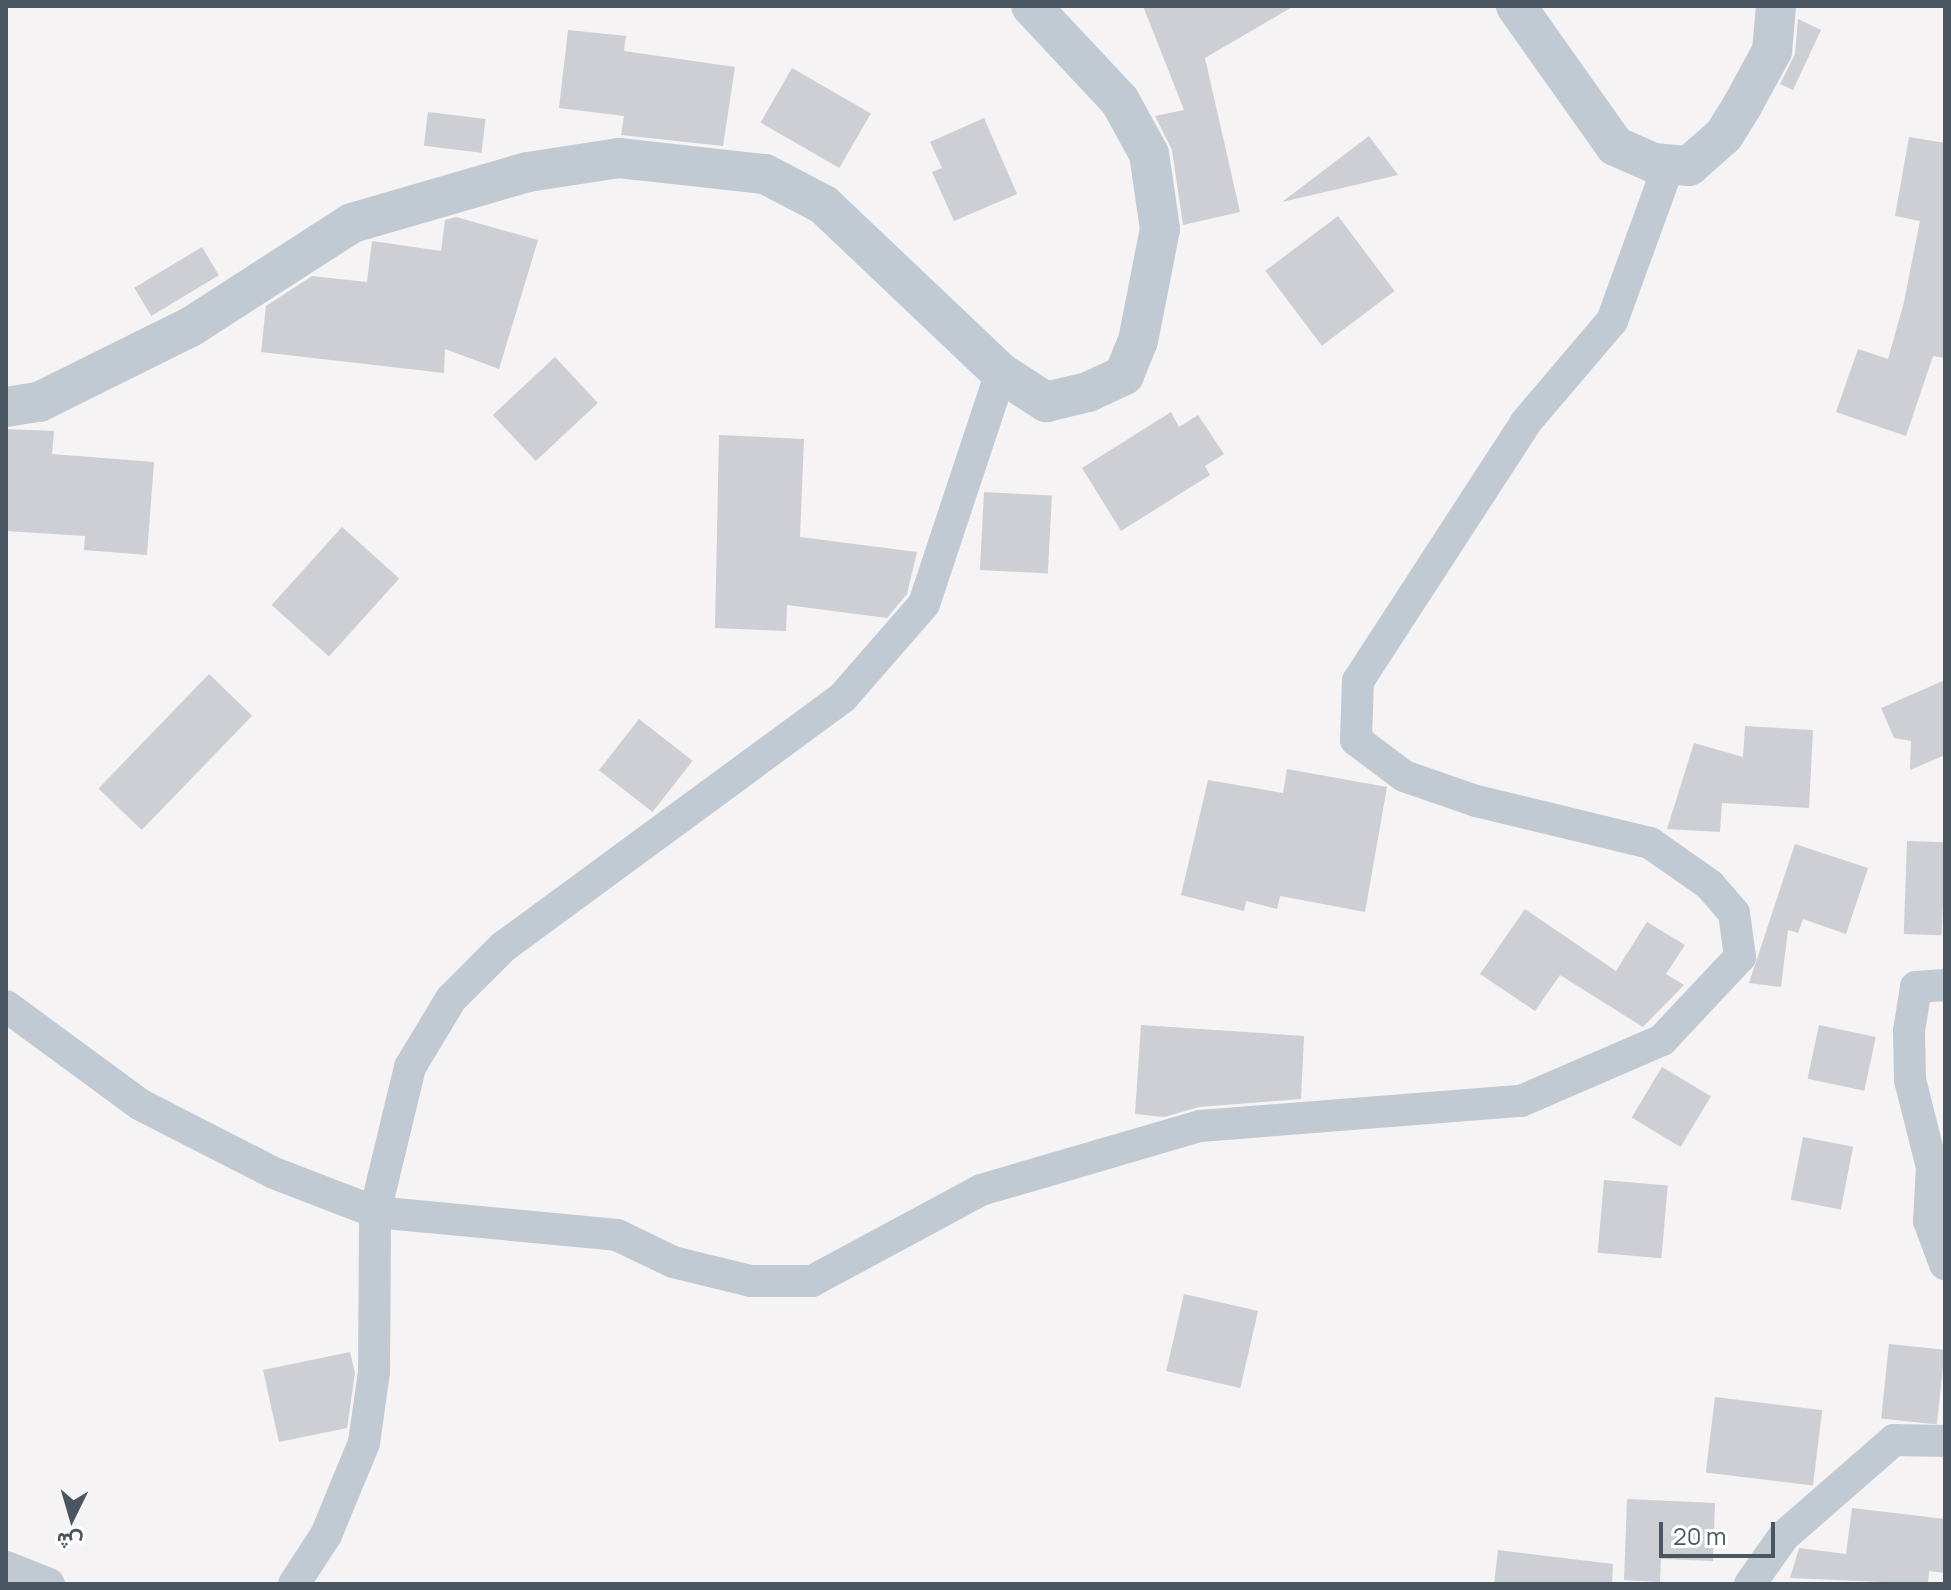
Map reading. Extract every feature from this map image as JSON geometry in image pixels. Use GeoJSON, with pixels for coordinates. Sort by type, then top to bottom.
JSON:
{"type":"FeatureCollection","features":[{"type":"Feature","properties":{"kind":"street"},"geometry":{"type":"LineString","coordinates":[[6,407],[39,402],[192,326],[352,223],[528,172],[619,158],[765,174],[824,205],[1001,373],[1046,402],[1088,392],[1124,375],[1138,341],[1160,229],[1149,154],[1120,101],[1031,6]]}},
{"type":"Feature","properties":{"kind":"street"},"geometry":{"type":"LineString","coordinates":[[1516,6],[1615,146],[1669,164],[1689,166],[1724,135],[1772,51],[1776,6]]}},
{"type":"Feature","properties":{"kind":"street"},"geometry":{"type":"LineString","coordinates":[[6,1006],[141,1105],[274,1173],[375,1212],[617,1235],[673,1262],[751,1281],[812,1281],[981,1190],[1200,1126],[1521,1101],[1662,1040],[1740,957],[1734,913],[1710,885],[1650,843],[1476,801],[1404,776],[1356,740],[1358,681],[1526,422],[1612,321],[1669,164]]}},
{"type":"Feature","properties":{"kind":"street"},"geometry":{"type":"LineString","coordinates":[[294,1584],[326,1535],[364,1443],[374,1372],[375,1212],[410,1067],[451,999],[503,947],[843,697],[924,604],[1001,373]]}},
{"type":"Feature","properties":{"kind":"street"},"geometry":{"type":"LineString","coordinates":[[1945,985],[1916,987],[1909,1031],[1910,1080],[1932,1167],[1929,1221],[1945,1264]]}},
{"type":"Feature","properties":{"kind":"street"},"geometry":{"type":"LineString","coordinates":[[1750,1584],[1784,1536],[1894,1440],[1945,1441]]}},
{"type":"Feature","properties":{"kind":"street"},"geometry":{"type":"LineString","coordinates":[[6,1567],[49,1584]]}},
{"type":"Feature","properties":{"kind":"building"},"geometry":{"type":"Polygon","coordinates":[[[1143,6],[1294,6],[1205,58],[1240,212],[1183,225],[1172,150],[1155,116],[1184,110],[1143,6]]]}},
{"type":"Feature","properties":{"kind":"building"},"geometry":{"type":"Polygon","coordinates":[[[1798,19],[1821,30],[1793,90],[1780,84],[1795,54],[1798,19]]]}},
{"type":"Feature","properties":{"kind":"building"},"geometry":{"type":"Polygon","coordinates":[[[568,30],[626,36],[624,51],[735,67],[723,146],[621,135],[624,116],[559,108],[568,30]]]}},
{"type":"Feature","properties":{"kind":"building"},"geometry":{"type":"Polygon","coordinates":[[[792,68],[871,114],[839,168],[760,123],[792,68]]]}},
{"type":"Feature","properties":{"kind":"building"},"geometry":{"type":"Polygon","coordinates":[[[428,112],[486,119],[481,153],[424,146],[428,112]]]}},
{"type":"Feature","properties":{"kind":"building"},"geometry":{"type":"Polygon","coordinates":[[[984,118],[1017,194],[954,221],[932,172],[942,168],[930,142],[984,118]]]}},
{"type":"Feature","properties":{"kind":"building"},"geometry":{"type":"Polygon","coordinates":[[[1369,136],[1398,175],[1282,202],[1369,136]]]}},
{"type":"Feature","properties":{"kind":"building"},"geometry":{"type":"Polygon","coordinates":[[[1909,137],[1945,143],[1945,358],[1933,356],[1906,436],[1836,412],[1858,349],[1888,359],[1904,302],[1920,221],[1895,216],[1909,137]]]}},
{"type":"Feature","properties":{"kind":"building"},"geometry":{"type":"Polygon","coordinates":[[[1338,216],[1395,291],[1322,346],[1265,271],[1338,216]]]}},
{"type":"Feature","properties":{"kind":"building"},"geometry":{"type":"Polygon","coordinates":[[[456,217],[538,240],[499,369],[445,349],[444,373],[261,352],[266,306],[312,276],[367,282],[372,241],[441,251],[445,220],[456,217]]]}},
{"type":"Feature","properties":{"kind":"building"},"geometry":{"type":"Polygon","coordinates":[[[202,247],[219,275],[151,316],[134,288],[202,247]]]}},
{"type":"Feature","properties":{"kind":"building"},"geometry":{"type":"Polygon","coordinates":[[[555,357],[598,403],[536,461],[493,415],[555,357]]]}},
{"type":"Feature","properties":{"kind":"building"},"geometry":{"type":"Polygon","coordinates":[[[1171,412],[1179,427],[1198,415],[1224,454],[1205,466],[1210,475],[1121,531],[1082,468],[1171,412]]]}},
{"type":"Feature","properties":{"kind":"building"},"geometry":{"type":"Polygon","coordinates":[[[6,429],[54,431],[52,454],[154,462],[147,555],[84,550],[85,536],[6,531],[6,429]]]}},
{"type":"Feature","properties":{"kind":"building"},"geometry":{"type":"Polygon","coordinates":[[[719,435],[804,439],[800,537],[917,552],[907,594],[887,618],[787,605],[786,631],[715,628],[719,435]]]}},
{"type":"Feature","properties":{"kind":"building"},"geometry":{"type":"Polygon","coordinates":[[[984,492],[1052,496],[1048,573],[980,570],[984,492]]]}},
{"type":"Feature","properties":{"kind":"building"},"geometry":{"type":"Polygon","coordinates":[[[342,527],[399,579],[329,657],[272,605],[342,527]]]}},
{"type":"Feature","properties":{"kind":"building"},"geometry":{"type":"Polygon","coordinates":[[[209,674],[252,716],[142,830],[99,788],[209,674]]]}},
{"type":"Feature","properties":{"kind":"building"},"geometry":{"type":"Polygon","coordinates":[[[1945,680],[1945,755],[1910,770],[1911,741],[1894,738],[1881,708],[1945,680]]]}},
{"type":"Feature","properties":{"kind":"building"},"geometry":{"type":"Polygon","coordinates":[[[639,719],[693,761],[653,812],[599,770],[639,719]]]}},
{"type":"Feature","properties":{"kind":"building"},"geometry":{"type":"Polygon","coordinates":[[[1745,726],[1813,730],[1809,808],[1722,803],[1720,832],[1667,829],[1694,743],[1743,757],[1745,726]]]}},
{"type":"Feature","properties":{"kind":"building"},"geometry":{"type":"Polygon","coordinates":[[[1287,769],[1387,787],[1365,912],[1280,896],[1277,909],[1246,901],[1244,911],[1181,895],[1208,780],[1283,793],[1287,769]]]}},
{"type":"Feature","properties":{"kind":"building"},"geometry":{"type":"Polygon","coordinates":[[[1907,841],[1945,842],[1942,935],[1904,934],[1907,841]]]}},
{"type":"Feature","properties":{"kind":"building"},"geometry":{"type":"Polygon","coordinates":[[[1795,844],[1868,868],[1846,934],[1803,919],[1798,933],[1788,930],[1781,987],[1749,983],[1795,844]]]}},
{"type":"Feature","properties":{"kind":"building"},"geometry":{"type":"Polygon","coordinates":[[[1525,909],[1616,971],[1647,922],[1685,945],[1666,974],[1684,985],[1643,1027],[1560,975],[1535,1011],[1480,974],[1525,909]]]}},
{"type":"Feature","properties":{"kind":"building"},"geometry":{"type":"Polygon","coordinates":[[[1141,1025],[1304,1036],[1301,1099],[1199,1107],[1164,1117],[1135,1114],[1141,1025]]]}},
{"type":"Feature","properties":{"kind":"building"},"geometry":{"type":"Polygon","coordinates":[[[1819,1025],[1876,1037],[1864,1091],[1808,1079],[1819,1025]]]}},
{"type":"Feature","properties":{"kind":"building"},"geometry":{"type":"Polygon","coordinates":[[[1662,1067],[1711,1096],[1680,1147],[1632,1118],[1662,1067]]]}},
{"type":"Feature","properties":{"kind":"building"},"geometry":{"type":"Polygon","coordinates":[[[1803,1137],[1853,1147],[1841,1210],[1791,1200],[1803,1137]]]}},
{"type":"Feature","properties":{"kind":"building"},"geometry":{"type":"Polygon","coordinates":[[[1604,1180],[1668,1186],[1661,1258],[1598,1253],[1604,1180]]]}},
{"type":"Feature","properties":{"kind":"building"},"geometry":{"type":"Polygon","coordinates":[[[1184,1294],[1258,1311],[1240,1388],[1166,1371],[1184,1294]]]}},
{"type":"Feature","properties":{"kind":"building"},"geometry":{"type":"Polygon","coordinates":[[[1889,1344],[1945,1350],[1937,1424],[1881,1419],[1889,1344]]]}},
{"type":"Feature","properties":{"kind":"building"},"geometry":{"type":"Polygon","coordinates":[[[350,1352],[355,1373],[347,1428],[279,1442],[263,1370],[350,1352]]]}},
{"type":"Feature","properties":{"kind":"building"},"geometry":{"type":"Polygon","coordinates":[[[1715,1397],[1822,1410],[1813,1486],[1706,1472],[1715,1397]]]}},
{"type":"Feature","properties":{"kind":"building"},"geometry":{"type":"Polygon","coordinates":[[[1627,1499],[1715,1503],[1713,1561],[1661,1559],[1660,1582],[1624,1580],[1627,1499]]]}},
{"type":"Feature","properties":{"kind":"building"},"geometry":{"type":"Polygon","coordinates":[[[1852,1508],[1945,1519],[1945,1573],[1929,1571],[1928,1584],[1790,1578],[1799,1548],[1846,1554],[1852,1508]]]}},
{"type":"Feature","properties":{"kind":"building"},"geometry":{"type":"Polygon","coordinates":[[[1498,1550],[1613,1564],[1612,1584],[1494,1584],[1498,1550]]]}}]}
